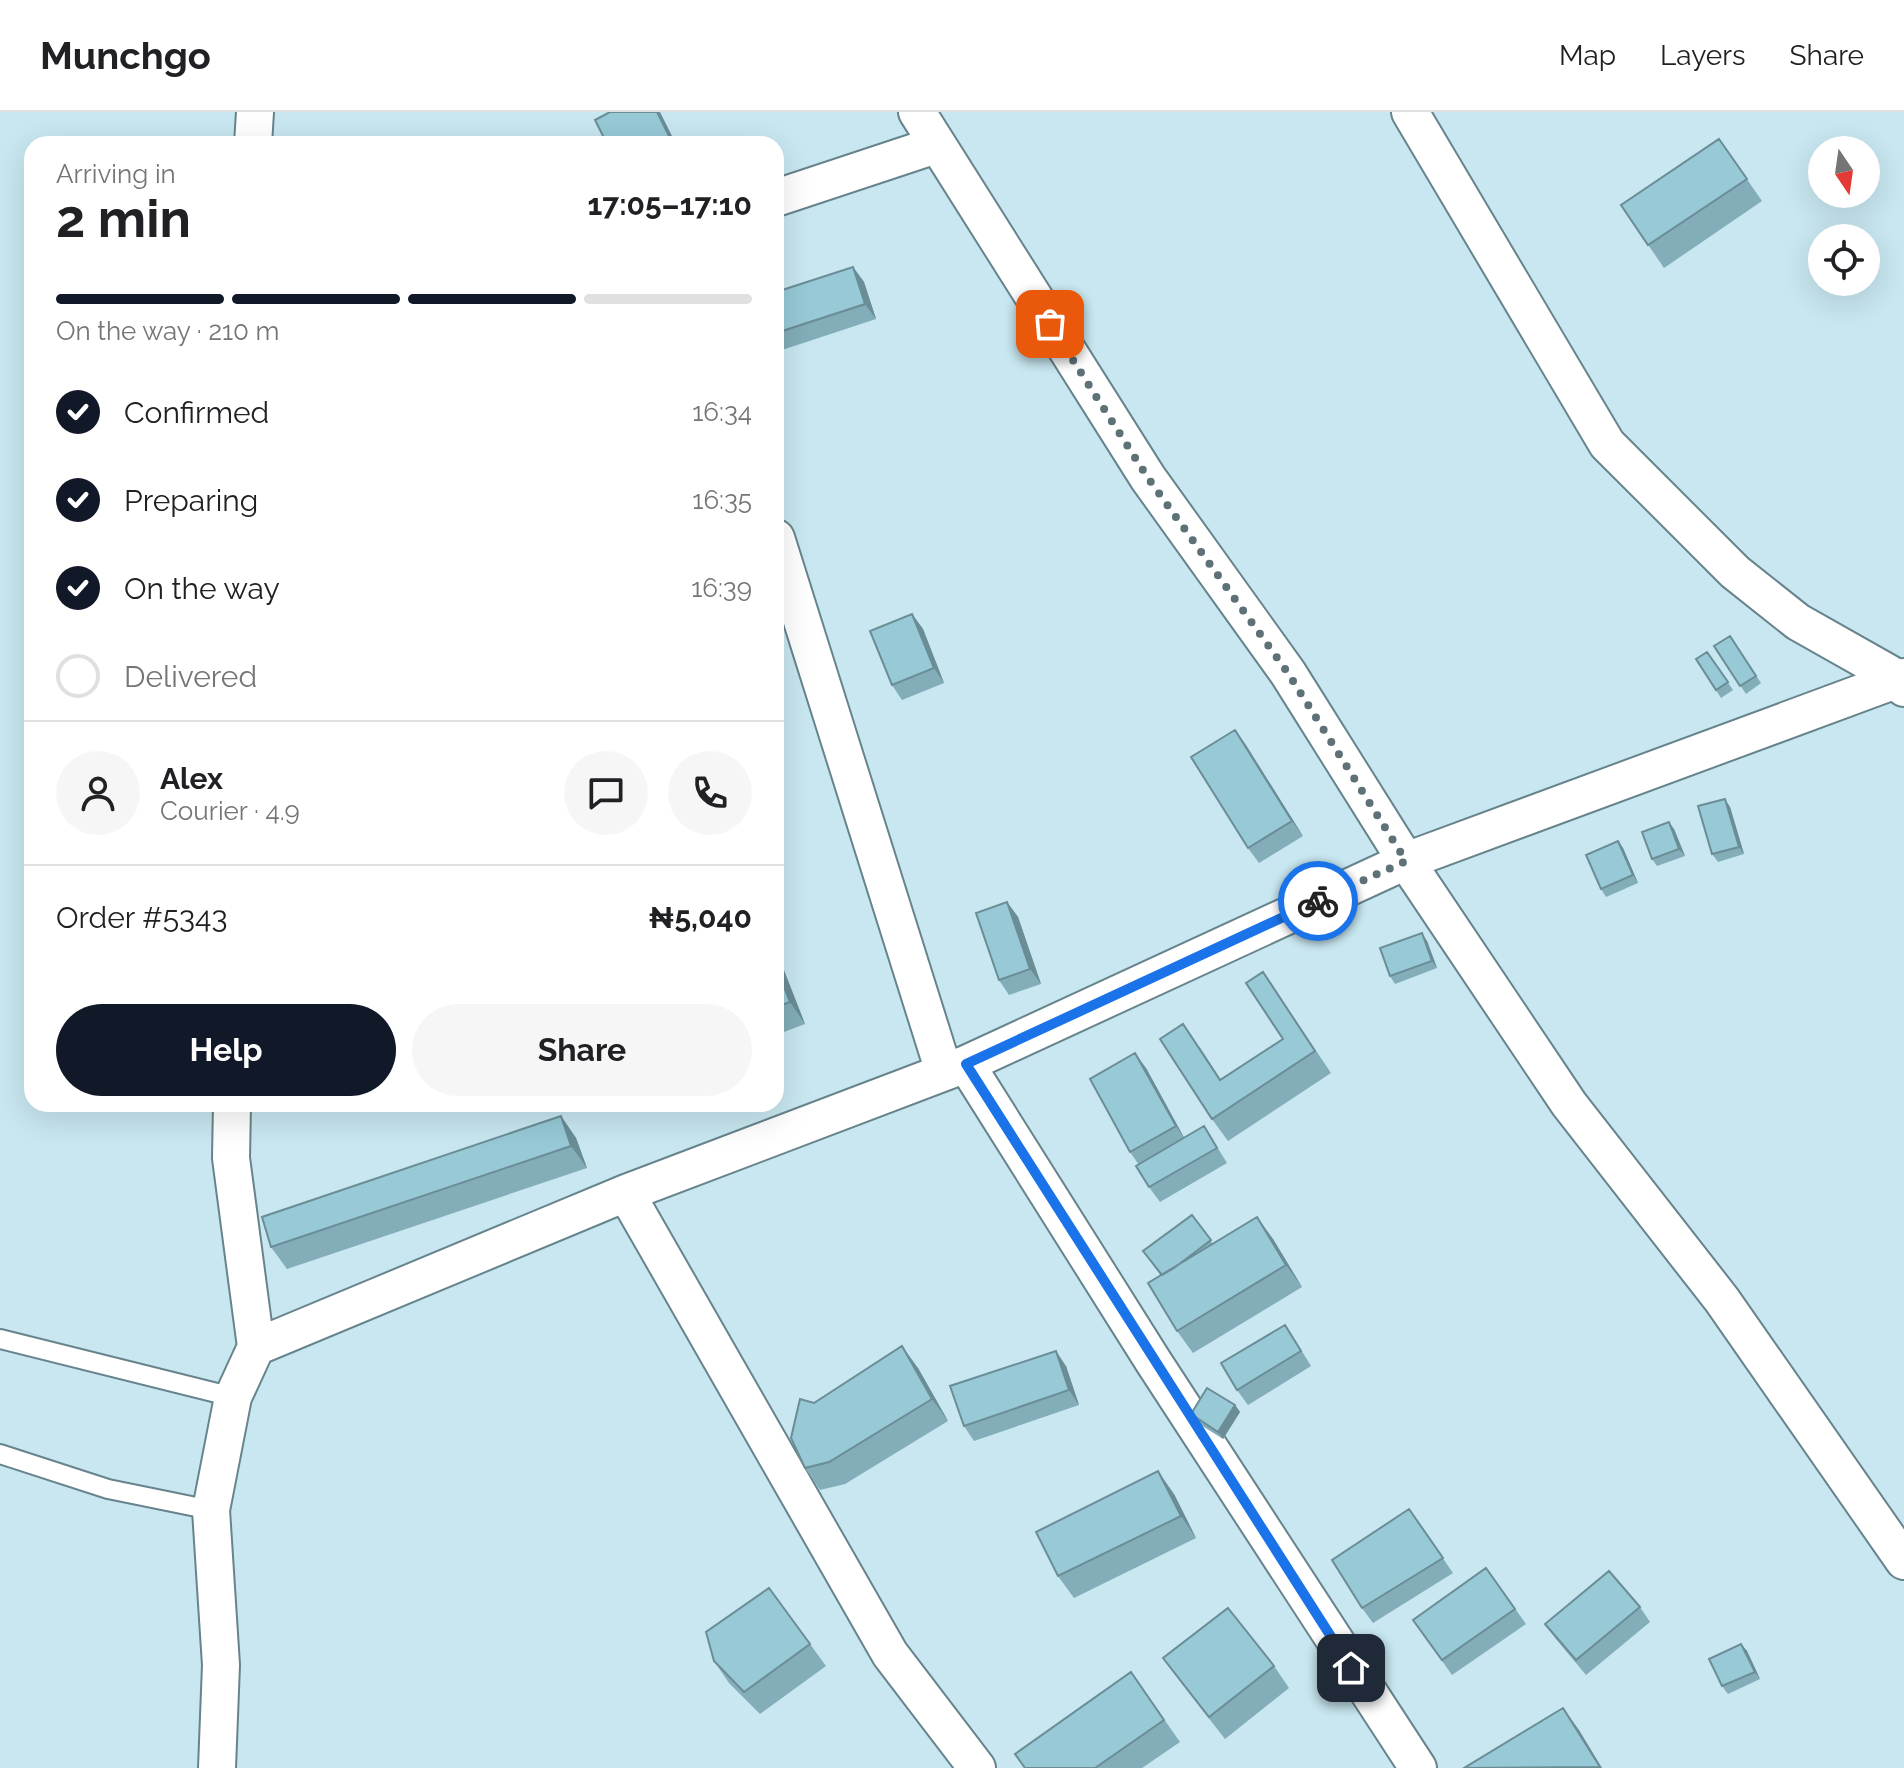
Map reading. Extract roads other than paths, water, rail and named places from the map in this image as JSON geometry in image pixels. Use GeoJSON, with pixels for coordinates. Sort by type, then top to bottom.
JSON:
{"type":"FeatureCollection","features":[{"type":"Feature","properties":{"kind":"street"},"geometry":{"type":"LineString","coordinates":[[254,136],[255,112]]}},
{"type":"Feature","properties":{"kind":"street"},"geometry":{"type":"LineString","coordinates":[[917,112],[1148,478],[1288,673],[1406,861],[1569,1104],[1722,1300],[1904,1561]]}},
{"type":"Feature","properties":{"kind":"street"},"geometry":{"type":"LineString","coordinates":[[1410,112],[1607,444],[1735,572],[1798,622],[1902,681]]}},
{"type":"Feature","properties":{"kind":"street"},"geometry":{"type":"LineString","coordinates":[[784,195],[936,145]]}},
{"type":"Feature","properties":{"kind":"street"},"geometry":{"type":"LineString","coordinates":[[784,562],[955,1068],[1170,1388],[1418,1768]]}},
{"type":"Feature","properties":{"kind":"street"},"geometry":{"type":"LineString","coordinates":[[256,1347],[626,1193],[955,1068],[1406,861],[1902,681]]}},
{"type":"Feature","properties":{"kind":"street"},"geometry":{"type":"LineString","coordinates":[[217,1768],[221,1665],[211,1510],[233,1397],[256,1347],[231,1158],[232,1112]]}},
{"type":"Feature","properties":{"kind":"street"},"geometry":{"type":"LineString","coordinates":[[626,1193],[890,1654],[977,1768]]}},
{"type":"Feature","properties":{"kind":"lane"},"geometry":{"type":"LineString","coordinates":[[0,1339],[233,1397]]}},
{"type":"Feature","properties":{"kind":"lane"},"geometry":{"type":"LineString","coordinates":[[0,1454],[108,1489],[211,1510]]}}]}
